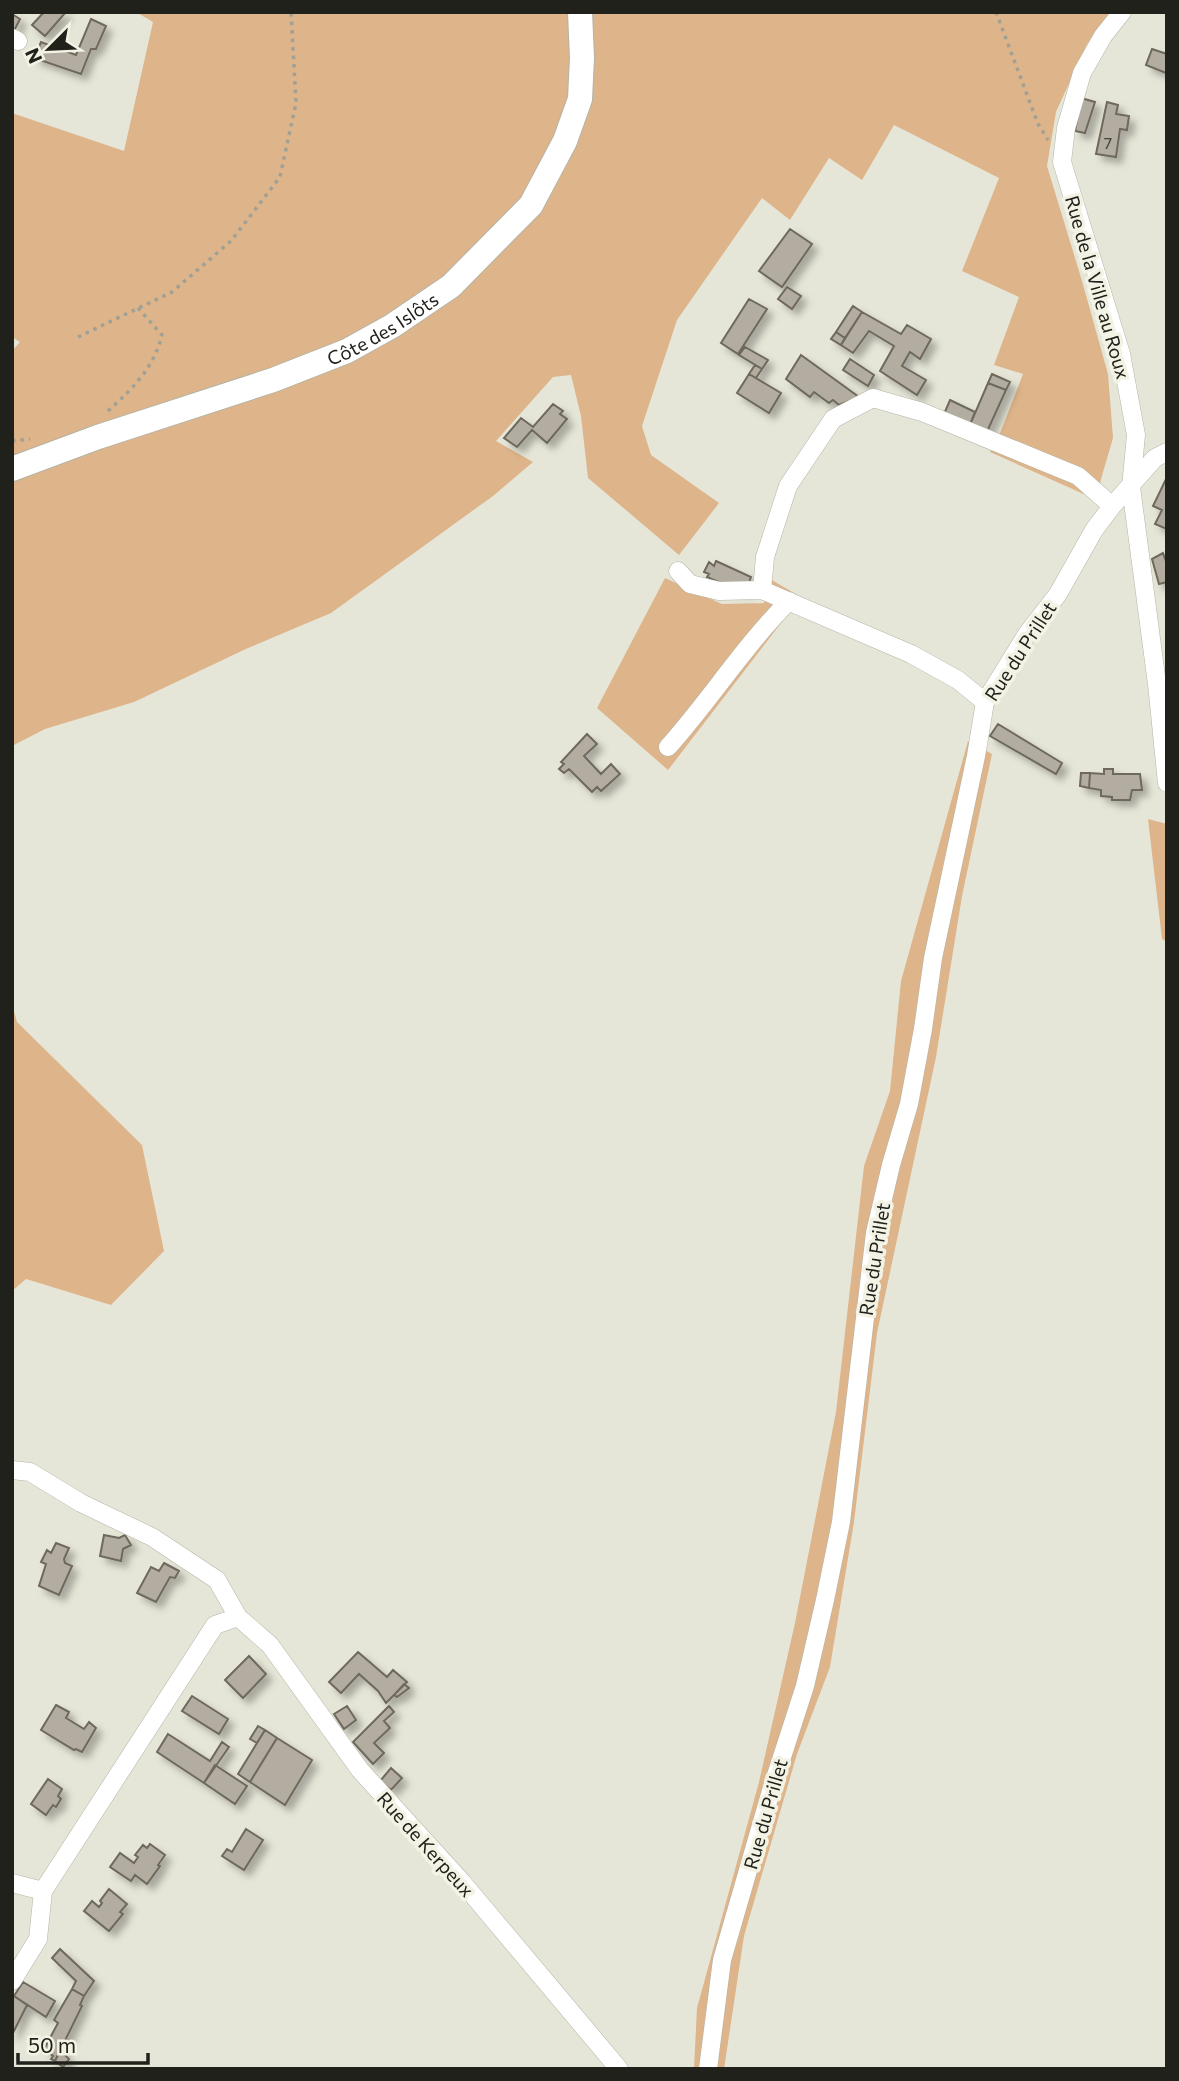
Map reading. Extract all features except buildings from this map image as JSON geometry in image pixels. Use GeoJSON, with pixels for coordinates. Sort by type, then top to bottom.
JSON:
{"type":"FeatureCollection","features":[{"type":"Feature","properties":{"kind":"street","name":"Côte des Islôts"},"geometry":{"type":"LineString","coordinates":[[12,469],[98,437],[273,380],[347,351],[392,326],[451,286],[531,205],[565,141],[580,99],[580,12]]}},
{"type":"Feature","properties":{"kind":"street","name":"Rue de la Ville au Roux"},"geometry":{"type":"LineString","coordinates":[[1122,12],[1103,36],[1082,73],[1066,128],[1062,162],[1121,355],[1136,435],[1131,487],[1167,783]]}},
{"type":"Feature","properties":{"kind":"street"},"geometry":{"type":"LineString","coordinates":[[762,590],[765,557],[788,486],[833,419],[873,398],[922,412],[1078,475],[1112,506]]}},
{"type":"Feature","properties":{"kind":"street","name":"Rue du Prillet"},"geometry":{"type":"LineString","coordinates":[[708,2069],[722,1960],[805,1686],[841,1522],[875,1233],[909,1104],[933,958],[985,702],[1027,634],[1058,594],[1094,530],[1156,458],[1167,452]]}},
{"type":"Feature","properties":{"kind":"street"},"geometry":{"type":"LineString","coordinates":[[678,571],[690,584],[719,591],[762,590],[789,601],[911,654],[958,680],[985,702]]}},
{"type":"Feature","properties":{"kind":"street"},"geometry":{"type":"LineString","coordinates":[[668,747],[767,622],[789,601]]}},
{"type":"Feature","properties":{"kind":"street","name":"Rue de Kerpeux"},"geometry":{"type":"LineString","coordinates":[[12,1470],[30,1472],[81,1503],[152,1536],[217,1580],[238,1617],[270,1645],[360,1770],[462,1882],[619,2069]]}},
{"type":"Feature","properties":{"kind":"street"},"geometry":{"type":"LineString","coordinates":[[12,1981],[38,1939],[43,1891],[215,1625],[238,1617]]}},
{"type":"Feature","properties":{"kind":"street"},"geometry":{"type":"LineString","coordinates":[[12,1883],[43,1891]]}},
{"type":"Feature","properties":{"kind":"path"},"geometry":{"type":"LineString","coordinates":[[78,337],[172,292],[232,241],[280,177],[296,103],[291,12]]}},
{"type":"Feature","properties":{"kind":"path"},"geometry":{"type":"LineString","coordinates":[[996,12],[1038,124],[1062,162]]}},
{"type":"Feature","properties":{"kind":"path"},"geometry":{"type":"LineString","coordinates":[[107,412],[130,391],[158,352],[162,335],[138,308]]}},
{"type":"Feature","properties":{"kind":"path"},"geometry":{"type":"LineString","coordinates":[[12,441],[34,438]]}},
{"type":"Feature","properties":{"kind":"shaded area"},"geometry":{"type":"Polygon","coordinates":[[[136,12],[1111,12],[1087,44],[1056,112],[1047,166],[1108,374],[1113,438],[1097,500],[990,452],[1023,374],[994,365],[1019,297],[962,271],[999,178],[894,125],[862,180],[829,158],[790,220],[762,198],[677,320],[642,426],[651,455],[719,503],[679,555],[588,478],[581,416],[571,375],[553,377],[496,441],[533,462],[493,496],[331,613],[248,648],[134,702],[45,729],[12,746],[12,351],[20,342],[12,337],[12,113],[124,151],[153,22],[136,12]]]}},
{"type":"Feature","properties":{"kind":"shaded area"},"geometry":{"type":"Polygon","coordinates":[[[665,578],[722,604],[764,603],[770,579],[801,597],[668,770],[597,708],[665,578]]]}},
{"type":"Feature","properties":{"kind":"shaded area"},"geometry":{"type":"Polygon","coordinates":[[[968,741],[992,754],[962,896],[936,1057],[877,1333],[854,1522],[830,1667],[797,1754],[744,1936],[724,2069],[694,2069],[697,2008],[759,1782],[795,1623],[836,1412],[864,1166],[890,1091],[901,981],[968,741]]]}},
{"type":"Feature","properties":{"kind":"shaded area"},"geometry":{"type":"Polygon","coordinates":[[[1148,819],[1167,824],[1167,942],[1162,939],[1148,819]]]}},
{"type":"Feature","properties":{"kind":"shaded area"},"geometry":{"type":"Polygon","coordinates":[[[12,1004],[17,1022],[142,1145],[164,1251],[111,1305],[26,1279],[12,1291],[12,1004]]]}}]}
